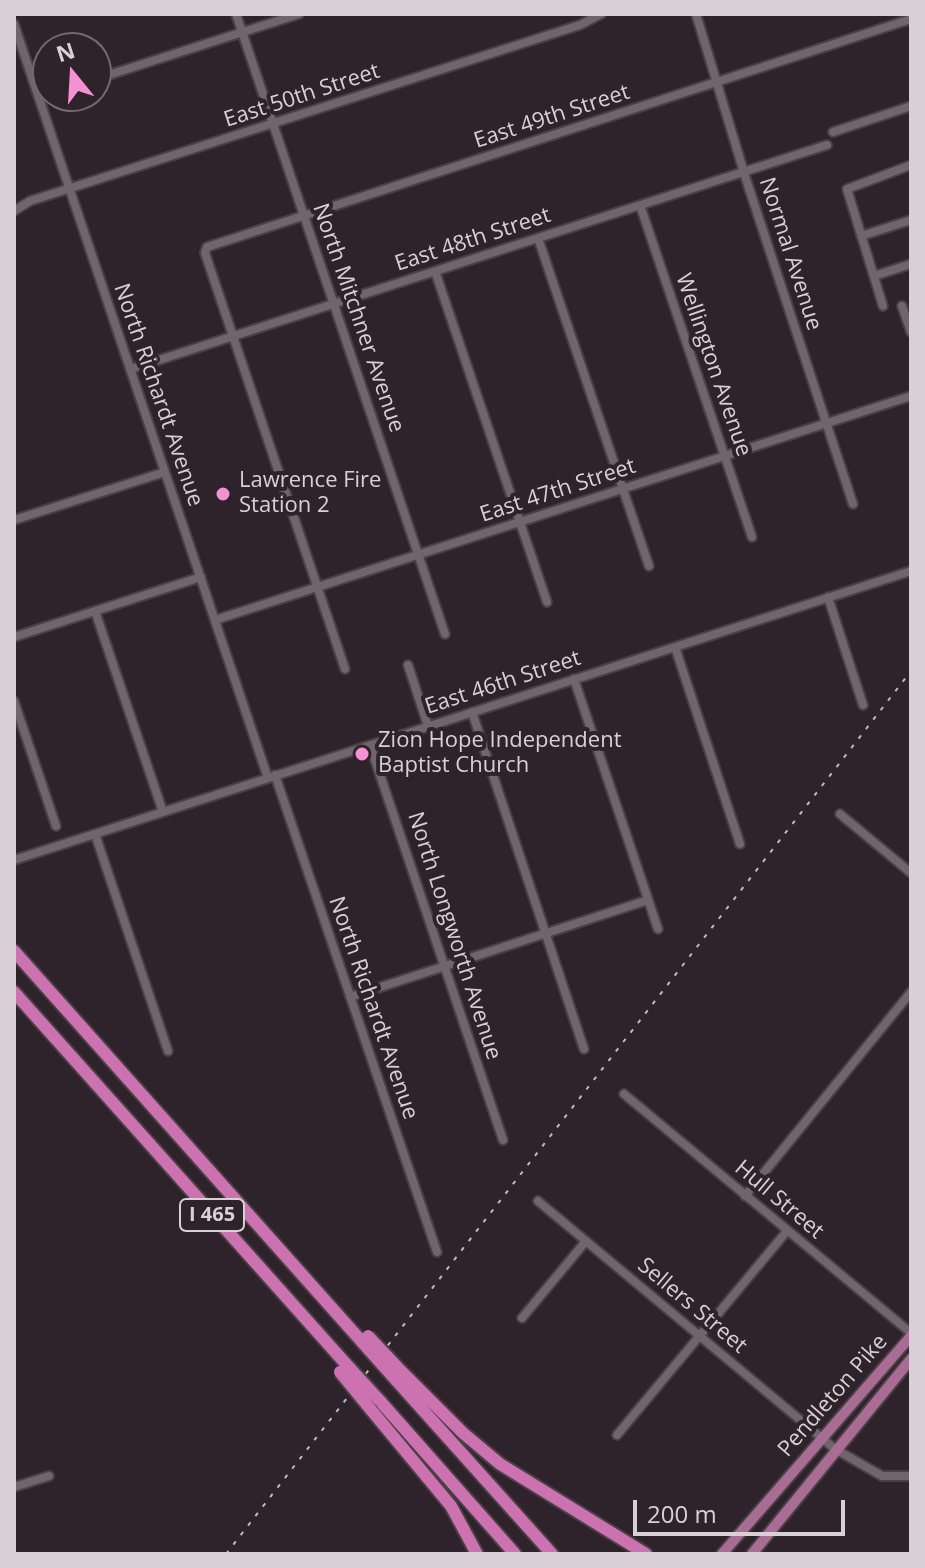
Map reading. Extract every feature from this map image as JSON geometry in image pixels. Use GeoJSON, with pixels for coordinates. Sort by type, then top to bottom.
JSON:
{"type":"FeatureCollection","features":[{"type":"Feature","properties":{"kind":"highway","name":"I 465"},"geometry":{"type":"LineString","coordinates":[[14,951],[291,1261],[399,1376],[552,1554]]}},
{"type":"Feature","properties":{"kind":"highway","name":"I 465"},"geometry":{"type":"LineString","coordinates":[[14,992],[308,1324],[376,1406],[515,1554]]}},
{"type":"Feature","properties":{"kind":"highway"},"geometry":{"type":"LineString","coordinates":[[399,1376],[500,1464],[646,1554]]}},
{"type":"Feature","properties":{"kind":"highway"},"geometry":{"type":"LineString","coordinates":[[376,1406],[451,1506],[477,1554]]}},
{"type":"Feature","properties":{"kind":"main road","name":"Pendleton Pike"},"geometry":{"type":"LineString","coordinates":[[722,1554],[911,1335]]}},
{"type":"Feature","properties":{"kind":"main road","name":"Pendleton Pike"},"geometry":{"type":"LineString","coordinates":[[752,1554],[911,1359]]}},
{"type":"Feature","properties":{"kind":"street","name":"North Mitchner Avenue"},"geometry":{"type":"LineString","coordinates":[[236,14],[445,634]]}},
{"type":"Feature","properties":{"kind":"street"},"geometry":{"type":"LineString","coordinates":[[112,74],[299,14]]}},
{"type":"Feature","properties":{"kind":"street","name":"East 50th Street"},"geometry":{"type":"LineString","coordinates":[[14,211],[30,201],[580,25],[601,14]]}},
{"type":"Feature","properties":{"kind":"street","name":"Normal Avenue"},"geometry":{"type":"LineString","coordinates":[[696,14],[853,504]]}},
{"type":"Feature","properties":{"kind":"street","name":"East 49th Street"},"geometry":{"type":"LineString","coordinates":[[234,335],[205,250],[218,242],[911,19]]}},
{"type":"Feature","properties":{"kind":"street","name":"North Richardt Avenue"},"geometry":{"type":"LineString","coordinates":[[14,24],[32,68]]}},
{"type":"Feature","properties":{"kind":"street"},"geometry":{"type":"LineString","coordinates":[[833,132],[911,106]]}},
{"type":"Feature","properties":{"kind":"street","name":"North Richardt Avenue"},"geometry":{"type":"LineString","coordinates":[[48,112],[70,189],[215,620],[350,997],[437,1252]]}},
{"type":"Feature","properties":{"kind":"street","name":"East 48th Street"},"geometry":{"type":"LineString","coordinates":[[131,369],[827,145]]}},
{"type":"Feature","properties":{"kind":"street"},"geometry":{"type":"LineString","coordinates":[[883,306],[846,195],[851,185],[911,165]]}},
{"type":"Feature","properties":{"kind":"street","name":"Wellington Avenue"},"geometry":{"type":"LineString","coordinates":[[640,205],[752,537]]}},
{"type":"Feature","properties":{"kind":"street"},"geometry":{"type":"LineString","coordinates":[[861,236],[911,220]]}},
{"type":"Feature","properties":{"kind":"street"},"geometry":{"type":"LineString","coordinates":[[538,238],[649,566]]}},
{"type":"Feature","properties":{"kind":"street"},"geometry":{"type":"LineString","coordinates":[[874,276],[911,264]]}},
{"type":"Feature","properties":{"kind":"street"},"geometry":{"type":"LineString","coordinates":[[435,271],[547,602]]}},
{"type":"Feature","properties":{"kind":"street"},"geometry":{"type":"LineString","coordinates":[[902,306],[911,332]]}},
{"type":"Feature","properties":{"kind":"street"},"geometry":{"type":"LineString","coordinates":[[234,335],[345,669]]}},
{"type":"Feature","properties":{"kind":"street","name":"East 47th Street"},"geometry":{"type":"LineString","coordinates":[[215,620],[911,396]]}},
{"type":"Feature","properties":{"kind":"street"},"geometry":{"type":"LineString","coordinates":[[14,520],[165,472]]}},
{"type":"Feature","properties":{"kind":"street","name":"East 46th Street"},"geometry":{"type":"LineString","coordinates":[[14,860],[911,571]]}},
{"type":"Feature","properties":{"kind":"street"},"geometry":{"type":"LineString","coordinates":[[14,637],[201,577]]}},
{"type":"Feature","properties":{"kind":"street"},"geometry":{"type":"LineString","coordinates":[[828,597],[863,705]]}},
{"type":"Feature","properties":{"kind":"street"},"geometry":{"type":"LineString","coordinates":[[95,611],[163,812]]}},
{"type":"Feature","properties":{"kind":"street"},"geometry":{"type":"LineString","coordinates":[[675,647],[740,844]]}},
{"type":"Feature","properties":{"kind":"street"},"geometry":{"type":"LineString","coordinates":[[408,665],[428,726]]}},
{"type":"Feature","properties":{"kind":"street"},"geometry":{"type":"LineString","coordinates":[[574,679],[658,929]]}},
{"type":"Feature","properties":{"kind":"street"},"geometry":{"type":"LineString","coordinates":[[14,701],[56,826]]}},
{"type":"Feature","properties":{"kind":"street"},"geometry":{"type":"LineString","coordinates":[[472,712],[584,1049]]}},
{"type":"Feature","properties":{"kind":"street","name":"North Longworth Avenue"},"geometry":{"type":"LineString","coordinates":[[370,745],[503,1140]]}},
{"type":"Feature","properties":{"kind":"street"},"geometry":{"type":"LineString","coordinates":[[840,814],[911,873]]}},
{"type":"Feature","properties":{"kind":"street"},"geometry":{"type":"LineString","coordinates":[[95,834],[168,1051]]}},
{"type":"Feature","properties":{"kind":"street"},"geometry":{"type":"LineString","coordinates":[[350,997],[648,900]]}},
{"type":"Feature","properties":{"kind":"street"},"geometry":{"type":"LineString","coordinates":[[745,1196],[911,992]]}},
{"type":"Feature","properties":{"kind":"street","name":"Hull Street"},"geometry":{"type":"LineString","coordinates":[[624,1094],[911,1335]]}},
{"type":"Feature","properties":{"kind":"street","name":"Sellers Street"},"geometry":{"type":"LineString","coordinates":[[538,1201],[835,1449],[882,1476],[911,1476]]}},
{"type":"Feature","properties":{"kind":"street"},"geometry":{"type":"LineString","coordinates":[[617,1435],[787,1231]]}},
{"type":"Feature","properties":{"kind":"street"},"geometry":{"type":"LineString","coordinates":[[522,1318],[586,1241]]}},
{"type":"Feature","properties":{"kind":"street"},"geometry":{"type":"LineString","coordinates":[[14,1487],[49,1476]]}},
{"type":"Feature","properties":{"kind":"railway"},"geometry":{"type":"LineString","coordinates":[[226,1554],[911,671]]}},
{"type":"Feature","properties":{"kind":"place","name":"Lawrence Fire Station 2"},"geometry":{"type":"Point","coordinates":[223,494]}},
{"type":"Feature","properties":{"kind":"place","name":"Zion Hope Independent Baptist Church"},"geometry":{"type":"Point","coordinates":[362,754]}}]}
